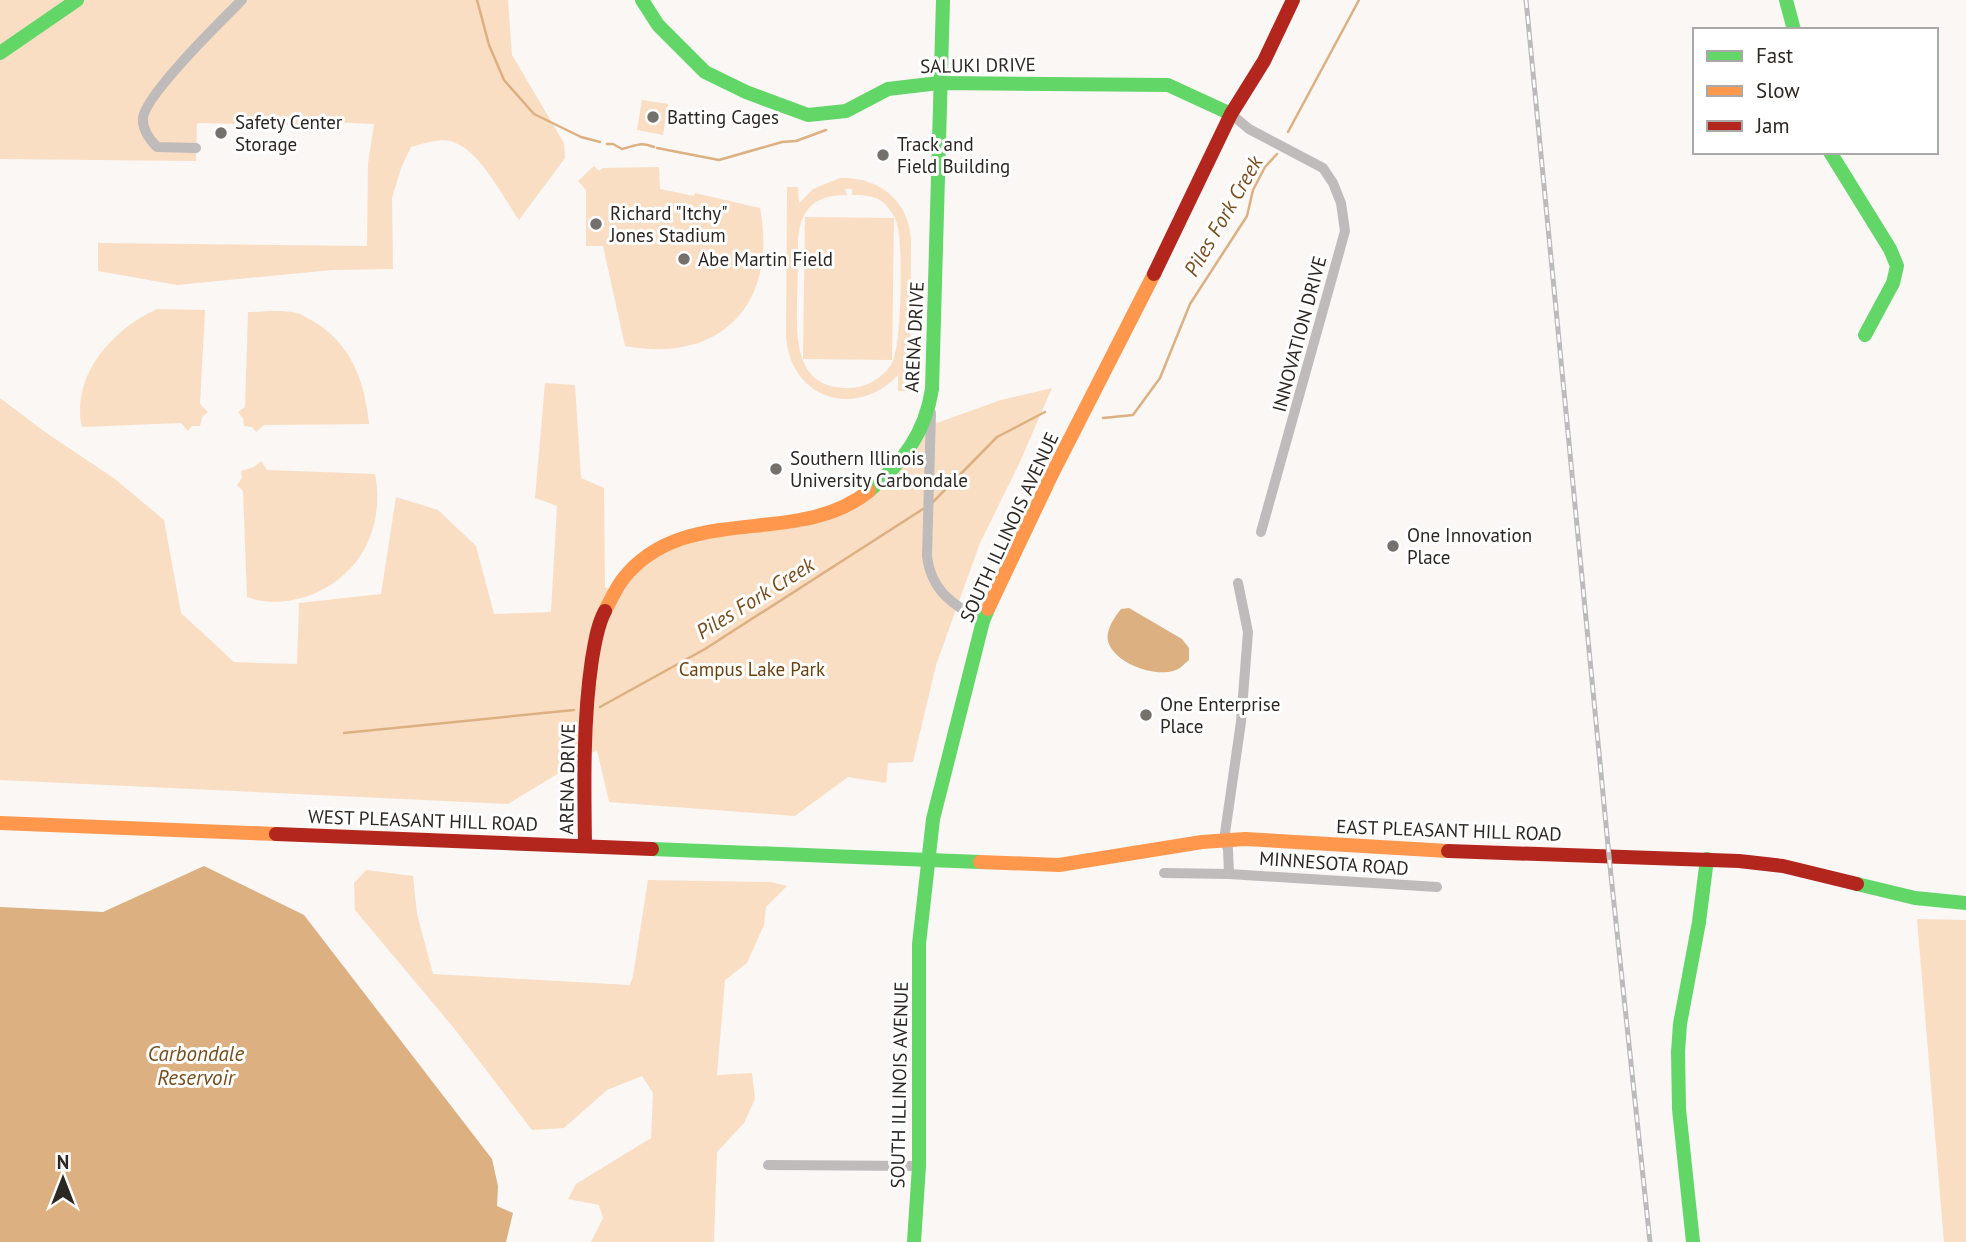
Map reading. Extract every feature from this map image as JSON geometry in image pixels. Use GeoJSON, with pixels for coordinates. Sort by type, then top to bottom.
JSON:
{"type":"FeatureCollection","features":[{"type":"Feature","properties":{"kind":"main road"},"geometry":{"type":"LineString","coordinates":[[0,53],[77,0]]}},
{"type":"Feature","properties":{"kind":"main road","name":"SALUKI DRIVE"},"geometry":{"type":"LineString","coordinates":[[642,0],[658,26],[705,72],[746,92],[808,115],[836,114],[863,104],[888,89],[939,83],[1168,85],[1231,114]]}},
{"type":"Feature","properties":{"kind":"main road","name":"ARENA DRIVE"},"geometry":{"type":"LineString","coordinates":[[585,845],[584,750],[589,676],[600,620],[614,592],[635,564],[661,545],[695,532],[772,525],[820,515],[853,503],[876,486],[920,432],[932,396],[943,0]]}},
{"type":"Feature","properties":{"kind":"main road","name":"SOUTH ILLINOIS AVENUE"},"geometry":{"type":"LineString","coordinates":[[914,1242],[919,1167],[919,944],[933,819],[983,621],[1052,474],[1160,263],[1231,114],[1264,61],[1293,0]]}},
{"type":"Feature","properties":{"kind":"main road"},"geometry":{"type":"LineString","coordinates":[[1786,0],[1793,28]]}},
{"type":"Feature","properties":{"kind":"main road"},"geometry":{"type":"LineString","coordinates":[[1831,154],[1891,250],[1897,266],[1893,283],[1865,335]]}},
{"type":"Feature","properties":{"kind":"main road","name":"WEST PLEASANT HILL ROAD"},"geometry":{"type":"LineString","coordinates":[[0,823],[929,860]]}},
{"type":"Feature","properties":{"kind":"main road","name":"EAST PLEASANT HILL ROAD"},"geometry":{"type":"LineString","coordinates":[[929,860],[1059,865],[1098,861],[1178,845],[1224,840],[1264,840],[1455,851],[1707,859],[1783,866],[1890,894],[1966,903]]}},
{"type":"Feature","properties":{"kind":"main road"},"geometry":{"type":"LineString","coordinates":[[1693,1242],[1679,1109],[1678,1052],[1680,1024],[1699,922],[1707,859]]}},
{"type":"Feature","properties":{"kind":"street"},"geometry":{"type":"LineString","coordinates":[[196,148],[157,147],[149,139],[142,119],[148,104],[180,65],[242,0]]}},
{"type":"Feature","properties":{"kind":"street","name":"INNOVATION DRIVE"},"geometry":{"type":"LineString","coordinates":[[1231,114],[1249,129],[1304,156],[1323,169],[1333,183],[1341,203],[1345,231],[1261,532]]}},
{"type":"Feature","properties":{"kind":"street"},"geometry":{"type":"LineString","coordinates":[[932,396],[928,565],[935,584],[943,595],[983,621]]}},
{"type":"Feature","properties":{"kind":"street"},"geometry":{"type":"LineString","coordinates":[[1229,874],[1228,849],[1224,840],[1241,722],[1248,632],[1238,583]]}},
{"type":"Feature","properties":{"kind":"street","name":"MINNESOTA ROAD"},"geometry":{"type":"LineString","coordinates":[[1164,873],[1229,874],[1437,887]]}},
{"type":"Feature","properties":{"kind":"street"},"geometry":{"type":"LineString","coordinates":[[768,1165],[919,1167]]}},
{"type":"Feature","properties":{"kind":"green space"},"geometry":{"type":"Polygon","coordinates":[[[0,0],[508,0],[512,55],[564,143],[565,158],[519,220],[481,163],[461,146],[440,140],[411,147],[392,198],[393,269],[332,270],[177,285],[98,271],[98,243],[367,246],[368,163],[374,124],[329,122],[328,126],[197,123],[196,161],[0,159],[0,0]]]}},
{"type":"Feature","properties":{"kind":"green space","name":"Batting Cages"},"geometry":{"type":"Polygon","coordinates":[[[642,100],[668,104],[663,135],[637,130],[642,100]]]}},
{"type":"Feature","properties":{"kind":"green space","name":"Abe Martin Field"},"geometry":{"type":"Polygon","coordinates":[[[594,166],[599,171],[603,168],[659,167],[660,189],[694,196],[695,193],[760,208],[763,242],[760,272],[751,298],[736,319],[715,335],[690,345],[659,349],[625,346],[603,246],[586,246],[586,190],[578,181],[594,166]]]}},
{"type":"Feature","properties":{"kind":"green space"},"geometry":{"type":"Polygon","coordinates":[[[840,178],[867,181],[889,194],[905,214],[911,240],[910,391],[898,391],[898,375],[881,389],[863,397],[845,399],[828,396],[812,388],[799,375],[790,358],[786,336],[787,187],[798,187],[799,203],[813,189],[840,178]],[[845,189],[847,195],[827,197],[812,205],[803,219],[798,239],[797,327],[802,356],[807,368],[816,378],[828,385],[845,388],[871,382],[891,365],[897,341],[901,281],[899,231],[895,218],[882,201],[868,196],[852,195],[852,189],[845,189]]]}},
{"type":"Feature","properties":{"kind":"green space"},"geometry":{"type":"Polygon","coordinates":[[[805,217],[894,218],[892,360],[803,359],[805,217]]]}},
{"type":"Feature","properties":{"kind":"green space"},"geometry":{"type":"Polygon","coordinates":[[[157,309],[205,310],[200,404],[208,412],[202,417],[200,426],[192,426],[188,431],[181,423],[82,427],[80,408],[83,389],[99,356],[125,329],[157,309]]]}},
{"type":"Feature","properties":{"kind":"green space"},"geometry":{"type":"Polygon","coordinates":[[[248,312],[297,313],[325,329],[346,351],[354,364],[364,393],[369,424],[264,425],[256,432],[252,427],[244,426],[243,418],[238,412],[245,407],[248,312]]]}},
{"type":"Feature","properties":{"kind":"green space","name":"Campus Lake Park"},"geometry":{"type":"Polygon","coordinates":[[[545,383],[575,385],[581,478],[604,488],[605,587],[614,592],[661,545],[853,503],[931,425],[1001,400],[1052,388],[980,543],[936,665],[913,762],[888,763],[886,783],[848,777],[795,816],[609,802],[597,750],[508,804],[0,780],[0,398],[115,479],[164,520],[181,613],[234,662],[297,664],[299,603],[381,594],[396,497],[438,510],[476,546],[494,614],[551,612],[557,506],[535,498],[545,383]]]}},
{"type":"Feature","properties":{"kind":"green space"},"geometry":{"type":"Polygon","coordinates":[[[261,461],[267,470],[375,474],[376,513],[373,529],[362,554],[336,581],[302,598],[265,601],[247,597],[243,491],[237,485],[242,478],[241,471],[254,467],[261,461]]]}},
{"type":"Feature","properties":{"kind":"green space"},"geometry":{"type":"Polygon","coordinates":[[[366,870],[413,876],[417,914],[433,974],[630,985],[648,880],[771,882],[787,886],[766,907],[764,925],[747,963],[725,980],[717,1075],[752,1073],[755,1099],[744,1123],[717,1152],[714,1242],[591,1242],[603,1218],[599,1205],[568,1199],[576,1184],[651,1138],[653,1093],[642,1076],[607,1090],[564,1128],[532,1130],[453,1027],[355,910],[354,883],[366,870]]]}},
{"type":"Feature","properties":{"kind":"green space"},"geometry":{"type":"Polygon","coordinates":[[[1917,919],[1966,920],[1966,1242],[1944,1242],[1917,919]]]}},
{"type":"Feature","properties":{"kind":"water"},"geometry":{"type":"Polygon","coordinates":[[[1129,608],[1182,639],[1189,648],[1189,660],[1176,670],[1158,672],[1138,668],[1120,658],[1109,644],[1108,635],[1121,609],[1129,608]]]}},
{"type":"Feature","properties":{"kind":"water","name":"Carbondale Reservoir"},"geometry":{"type":"Polygon","coordinates":[[[204,866],[304,915],[492,1159],[498,1186],[497,1206],[513,1213],[506,1242],[0,1242],[0,907],[103,912],[204,866]]]}},
{"type":"Feature","properties":{"kind":"waterway"},"geometry":{"type":"LineString","coordinates":[[477,0],[489,45],[504,80],[534,114],[581,137],[600,142]]}},
{"type":"Feature","properties":{"kind":"waterway","name":"Piles Fork Creek"},"geometry":{"type":"LineString","coordinates":[[1288,132],[1359,0]]}},
{"type":"Feature","properties":{"kind":"waterway"},"geometry":{"type":"LineString","coordinates":[[657,148],[719,160],[782,142],[796,141],[826,130]]}},
{"type":"Feature","properties":{"kind":"waterway"},"geometry":{"type":"LineString","coordinates":[[607,144],[622,149],[641,144],[654,147]]}},
{"type":"Feature","properties":{"kind":"waterway","name":"Piles Fork Creek"},"geometry":{"type":"LineString","coordinates":[[1103,418],[1133,415],[1160,378],[1190,304],[1247,216],[1253,190],[1265,167],[1277,154]]}},
{"type":"Feature","properties":{"kind":"waterway","name":"Piles Fork Creek"},"geometry":{"type":"LineString","coordinates":[[933,502],[997,437],[1045,412]]}},
{"type":"Feature","properties":{"kind":"waterway","name":"Piles Fork Creek"},"geometry":{"type":"LineString","coordinates":[[600,707],[705,649],[923,509]]}},
{"type":"Feature","properties":{"kind":"waterway","name":"Piles Fork Creek"},"geometry":{"type":"LineString","coordinates":[[344,733],[574,710]]}},
{"type":"Feature","properties":{"kind":"railway"},"geometry":{"type":"LineString","coordinates":[[1526,0],[1610,866],[1650,1242]]}},
{"type":"Feature","properties":{"kind":"traffic: fast"},"geometry":{"type":"LineString","coordinates":[[0,53],[77,0]]}},
{"type":"Feature","properties":{"kind":"traffic: fast"},"geometry":{"type":"LineString","coordinates":[[642,0],[658,25],[705,72],[746,92],[808,115],[846,111],[888,89],[939,83],[1168,85],[1231,114]]}},
{"type":"Feature","properties":{"kind":"traffic: fast"},"geometry":{"type":"LineString","coordinates":[[869,491],[911,446],[924,420],[932,389],[943,0]]}},
{"type":"Feature","properties":{"kind":"traffic: fast"},"geometry":{"type":"LineString","coordinates":[[1786,0],[1793,28]]}},
{"type":"Feature","properties":{"kind":"traffic: fast"},"geometry":{"type":"LineString","coordinates":[[1831,154],[1890,249],[1897,266],[1893,283],[1865,335]]}},
{"type":"Feature","properties":{"kind":"traffic: fast"},"geometry":{"type":"LineString","coordinates":[[914,1242],[919,1166],[919,944],[933,819],[988,609]]}},
{"type":"Feature","properties":{"kind":"traffic: fast"},"geometry":{"type":"LineString","coordinates":[[652,849],[980,862]]}},
{"type":"Feature","properties":{"kind":"traffic: fast"},"geometry":{"type":"LineString","coordinates":[[1693,1242],[1679,1109],[1678,1052],[1680,1024],[1699,922],[1707,859]]}},
{"type":"Feature","properties":{"kind":"traffic: fast"},"geometry":{"type":"LineString","coordinates":[[1857,884],[1915,898],[1966,903]]}},
{"type":"Feature","properties":{"kind":"traffic: slow"},"geometry":{"type":"LineString","coordinates":[[988,609],[1052,474],[1154,274]]}},
{"type":"Feature","properties":{"kind":"traffic: slow"},"geometry":{"type":"LineString","coordinates":[[605,611],[623,579],[648,555],[678,540],[709,532],[809,518],[841,508],[869,491]]}},
{"type":"Feature","properties":{"kind":"traffic: slow"},"geometry":{"type":"LineString","coordinates":[[0,823],[276,834]]}},
{"type":"Feature","properties":{"kind":"traffic: slow"},"geometry":{"type":"LineString","coordinates":[[980,862],[1059,865],[1202,842],[1245,839],[1448,851]]}},
{"type":"Feature","properties":{"kind":"traffic: jam"},"geometry":{"type":"LineString","coordinates":[[1154,274],[1231,114],[1264,61],[1293,0]]}},
{"type":"Feature","properties":{"kind":"traffic: jam"},"geometry":{"type":"LineString","coordinates":[[585,845],[587,705],[595,641],[605,611]]}},
{"type":"Feature","properties":{"kind":"traffic: jam"},"geometry":{"type":"LineString","coordinates":[[276,834],[652,849]]}},
{"type":"Feature","properties":{"kind":"traffic: jam"},"geometry":{"type":"LineString","coordinates":[[1448,851],[1739,861],[1783,866],[1857,884]]}},
{"type":"Feature","properties":{"kind":"place","name":"Batting Cages"},"geometry":{"type":"Point","coordinates":[653,117]}},
{"type":"Feature","properties":{"kind":"place","name":"Safety Center Storage"},"geometry":{"type":"Point","coordinates":[221,133]}},
{"type":"Feature","properties":{"kind":"place","name":"Track and Field Building"},"geometry":{"type":"Point","coordinates":[883,155]}},
{"type":"Feature","properties":{"kind":"place","name":"Richard \"Itchy\" Jones Stadium"},"geometry":{"type":"Point","coordinates":[596,224]}},
{"type":"Feature","properties":{"kind":"place","name":"Abe Martin Field"},"geometry":{"type":"Point","coordinates":[684,259]}},
{"type":"Feature","properties":{"kind":"place","name":"Southern Illinois University Carbondale"},"geometry":{"type":"Point","coordinates":[776,469]}},
{"type":"Feature","properties":{"kind":"place","name":"One Innovation Place"},"geometry":{"type":"Point","coordinates":[1393,546]}},
{"type":"Feature","properties":{"kind":"place","name":"One Enterprise Place"},"geometry":{"type":"Point","coordinates":[1146,715]}}]}
